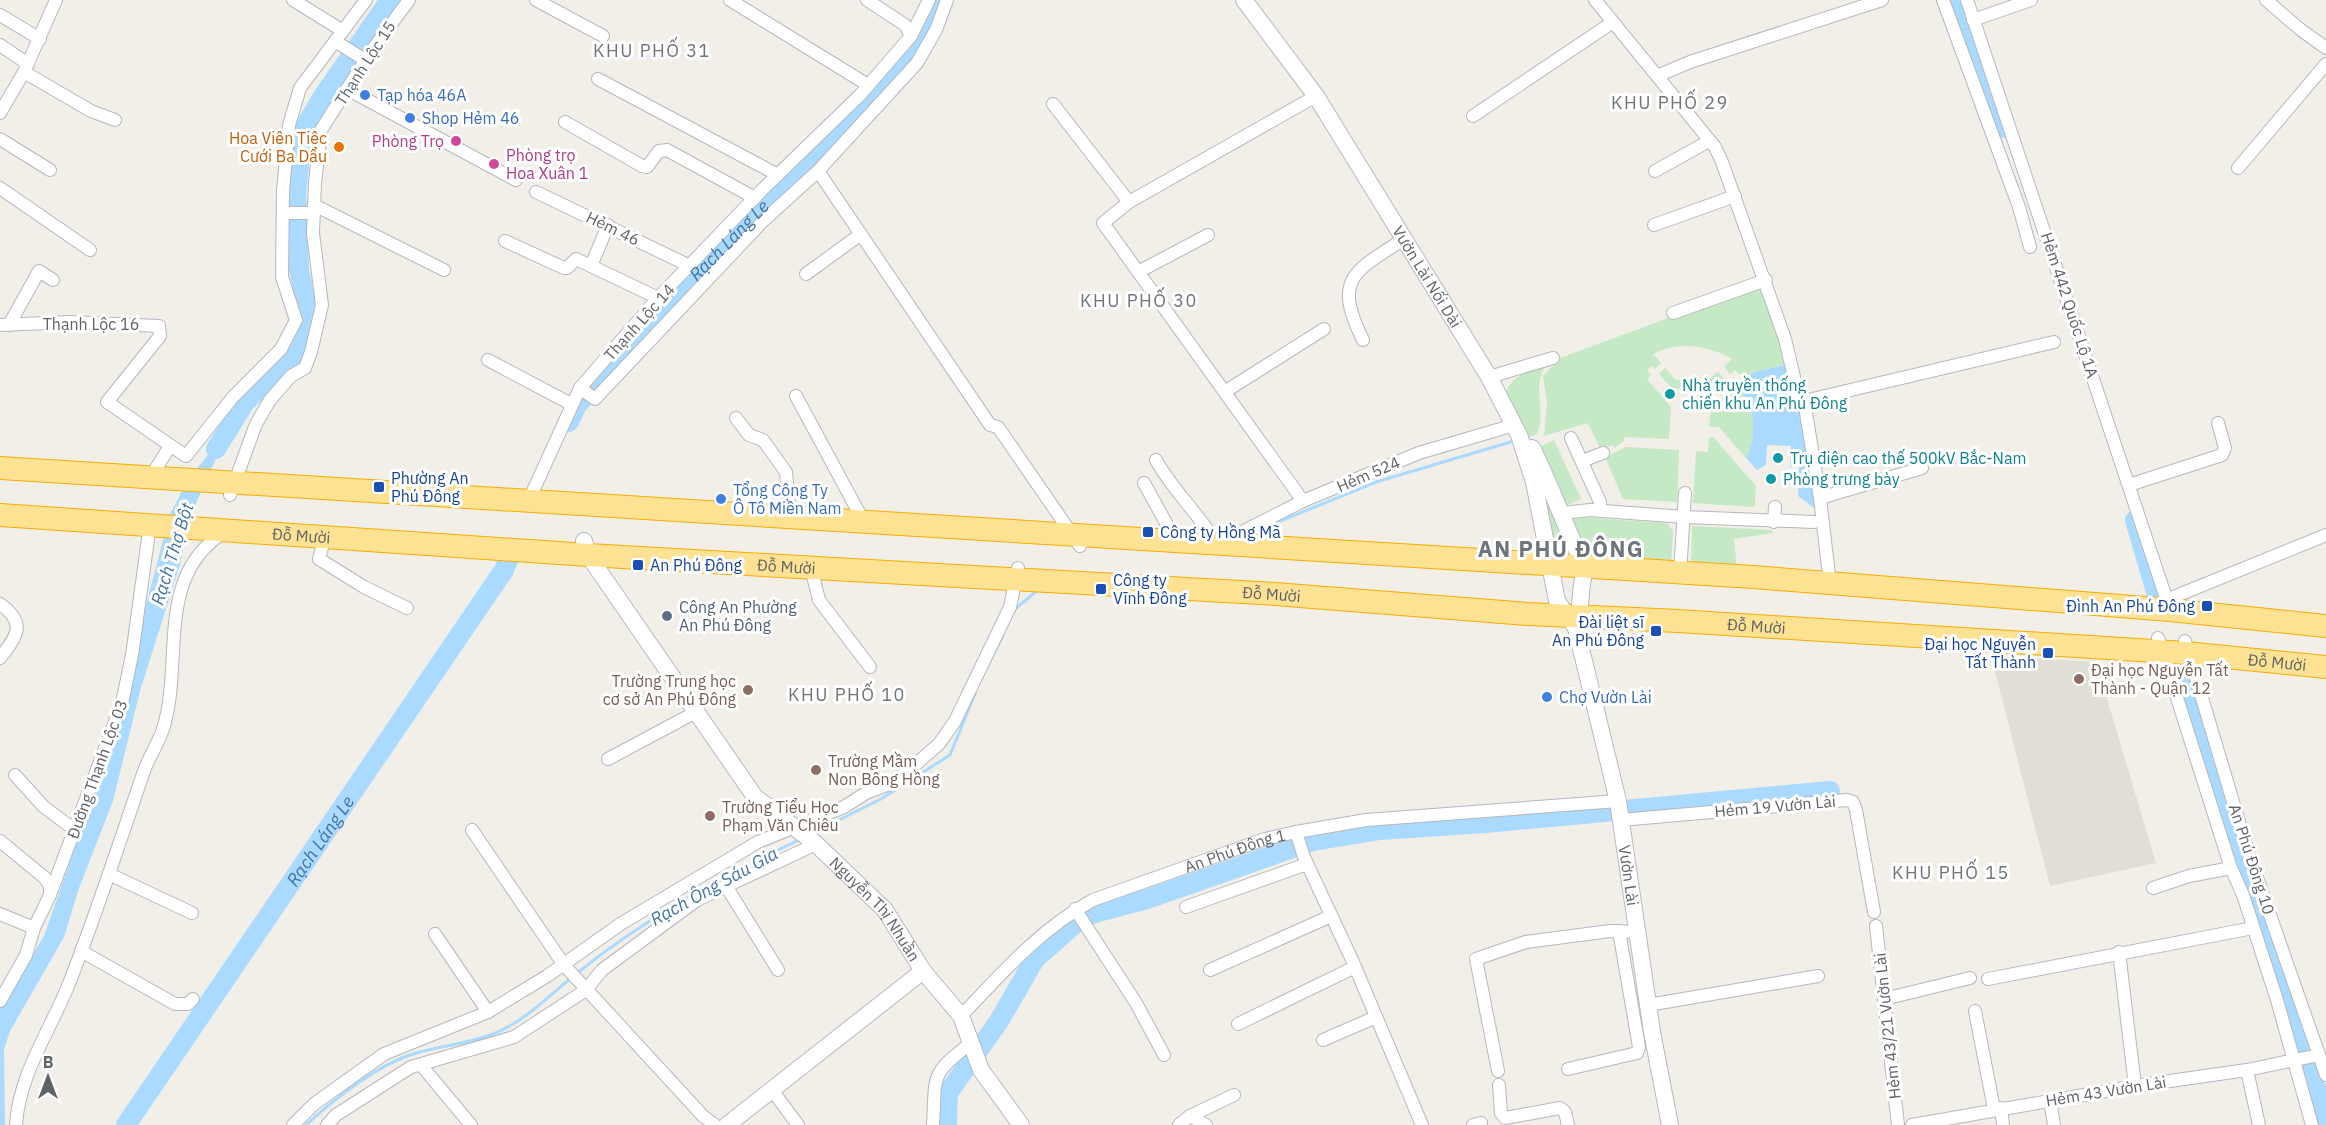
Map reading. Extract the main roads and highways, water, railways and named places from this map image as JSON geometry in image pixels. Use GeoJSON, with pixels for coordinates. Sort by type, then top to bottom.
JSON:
{"type":"FeatureCollection","features":[{"type":"Feature","properties":{"kind":"highway"},"geometry":{"type":"LineString","coordinates":[[0,468],[230,487]]}},
{"type":"Feature","properties":{"kind":"highway"},"geometry":{"type":"LineString","coordinates":[[0,480],[160,483]]}},
{"type":"Feature","properties":{"kind":"highway","name":"Đỗ Mười"},"geometry":{"type":"LineString","coordinates":[[230,487],[864,522],[1076,541],[1570,595],[2186,647],[2326,653]]}},
{"type":"Feature","properties":{"kind":"highway","name":"Đỗ Mười"},"geometry":{"type":"LineString","coordinates":[[230,487],[1076,541],[1176,541],[1231,544],[1570,595],[1680,574],[2170,610],[2326,626]]}},
{"type":"Feature","properties":{"kind":"highway"},"geometry":{"type":"LineString","coordinates":[[0,504],[153,521]]}},
{"type":"Feature","properties":{"kind":"highway"},"geometry":{"type":"LineString","coordinates":[[0,515],[223,526]]}},
{"type":"Feature","properties":{"kind":"highway","name":"Đỗ Mười"},"geometry":{"type":"LineString","coordinates":[[223,526],[325,536],[586,548],[811,568],[1570,595],[2170,610],[2326,638]]}},
{"type":"Feature","properties":{"kind":"highway","name":"Đỗ Mười"},"geometry":{"type":"LineString","coordinates":[[223,526],[1017,574]]}},
{"type":"Feature","properties":{"kind":"highway","name":"Đỗ Mười"},"geometry":{"type":"LineString","coordinates":[[2186,647],[2326,667]]}},
{"type":"Feature","properties":{"kind":"water"},"geometry":{"type":"Polygon","coordinates":[[[1788,364],[1802,409],[1817,510],[1798,496],[1799,467],[1790,467],[1791,446],[1767,445],[1766,465],[1757,470],[1746,458],[1752,439],[1753,420],[1748,402],[1737,385],[1754,372],[1788,364]]]}},
{"type":"Feature","properties":{"kind":"water"},"geometry":{"type":"Polygon","coordinates":[[[230,427],[189,519],[180,564],[140,691],[113,801],[79,888],[64,937],[10,1031],[4,1049],[5,1125],[0,1125],[0,1009],[44,936],[90,805],[105,776],[121,717],[129,670],[170,514],[188,480],[230,427]]]}},
{"type":"Feature","properties":{"kind":"waterway","name":"Rạch Thợ Bột"},"geometry":{"type":"LineString","coordinates":[[216,449],[245,402],[287,364],[305,340],[309,313],[299,270],[296,194],[303,130],[324,95],[390,0]]}},
{"type":"Feature","properties":{"kind":"waterway","name":"Rạch Láng Le"},"geometry":{"type":"LineString","coordinates":[[569,422],[577,405],[671,299],[912,52],[933,16],[939,0]]}},
{"type":"Feature","properties":{"kind":"waterway"},"geometry":{"type":"LineString","coordinates":[[1960,0],[2004,128]]}},
{"type":"Feature","properties":{"kind":"waterway"},"geometry":{"type":"LineString","coordinates":[[1249,534],[1376,482],[1514,441]]}},
{"type":"Feature","properties":{"kind":"waterway"},"geometry":{"type":"LineString","coordinates":[[2135,520],[2158,599]]}},
{"type":"Feature","properties":{"kind":"waterway","name":"Rạch Láng Le"},"geometry":{"type":"LineString","coordinates":[[126,1125],[504,570],[510,555]]}},
{"type":"Feature","properties":{"kind":"waterway","name":"Rạch Ông Sáu Gia"},"geometry":{"type":"LineString","coordinates":[[1014,610],[1039,589]]}},
{"type":"Feature","properties":{"kind":"waterway","name":"Rạch Ông Sáu Gia"},"geometry":{"type":"LineString","coordinates":[[986,669],[1003,635]]}},
{"type":"Feature","properties":{"kind":"waterway"},"geometry":{"type":"LineString","coordinates":[[2176,657],[2326,1119]]}},
{"type":"Feature","properties":{"kind":"waterway","name":"Rạch Ông Sáu Gia"},"geometry":{"type":"LineString","coordinates":[[813,833],[881,799],[950,755],[975,694]]}},
{"type":"Feature","properties":{"kind":"waterway"},"geometry":{"type":"LineString","coordinates":[[947,1125],[948,1093],[999,1021],[1035,959],[1078,921],[1094,913],[1147,899],[1313,841],[1380,830],[1485,823],[1830,791]]}},
{"type":"Feature","properties":{"kind":"waterway","name":"Rạch Ông Sáu Gia"},"geometry":{"type":"LineString","coordinates":[[576,974],[629,935],[684,900],[801,839]]}},
{"type":"Feature","properties":{"kind":"waterway","name":"Rạch Ông Sáu Gia"},"geometry":{"type":"LineString","coordinates":[[306,1125],[342,1094],[385,1066],[413,1054],[473,1040],[504,1029],[534,1009],[571,978]]}},
{"type":"Feature","properties":{"kind":"place","name":"Tạp hóa 46A"},"geometry":{"type":"Point","coordinates":[365,95]}},
{"type":"Feature","properties":{"kind":"place","name":"Shop Hẻm 46"},"geometry":{"type":"Point","coordinates":[410,118]}},
{"type":"Feature","properties":{"kind":"place","name":"Phòng Trọ"},"geometry":{"type":"Point","coordinates":[456,141]}},
{"type":"Feature","properties":{"kind":"place","name":"Hoa Viên Tiệc Cưới Ba Dẩu"},"geometry":{"type":"Point","coordinates":[339,147]}},
{"type":"Feature","properties":{"kind":"place","name":"Phòng trọ Hoa Xuân 1"},"geometry":{"type":"Point","coordinates":[494,164]}},
{"type":"Feature","properties":{"kind":"place","name":"Nhà truyền thống chiến khu An Phú Đông"},"geometry":{"type":"Point","coordinates":[1670,394]}},
{"type":"Feature","properties":{"kind":"place","name":"Trụ điện cao thế 500kV Bắc-Nam"},"geometry":{"type":"Point","coordinates":[1778,458]}},
{"type":"Feature","properties":{"kind":"place","name":"Phòng trưng bày"},"geometry":{"type":"Point","coordinates":[1771,479]}},
{"type":"Feature","properties":{"kind":"place","name":"Phường An Phú Đông"},"geometry":{"type":"Point","coordinates":[379,487]}},
{"type":"Feature","properties":{"kind":"place","name":"Tổng Công Ty Ô Tô Miền Nam"},"geometry":{"type":"Point","coordinates":[721,499]}},
{"type":"Feature","properties":{"kind":"place","name":"Công ty Hồng Mã"},"geometry":{"type":"Point","coordinates":[1148,532]}},
{"type":"Feature","properties":{"kind":"place","name":"An Phú Đông"},"geometry":{"type":"Point","coordinates":[638,565]}},
{"type":"Feature","properties":{"kind":"place","name":"Công ty Vĩnh Đông"},"geometry":{"type":"Point","coordinates":[1101,589]}},
{"type":"Feature","properties":{"kind":"place","name":"Đình An Phú Đông"},"geometry":{"type":"Point","coordinates":[2207,606]}},
{"type":"Feature","properties":{"kind":"place","name":"Công An Phường An Phú Đông"},"geometry":{"type":"Point","coordinates":[667,616]}},
{"type":"Feature","properties":{"kind":"place","name":"Đài liệt sĩ An Phú Đông"},"geometry":{"type":"Point","coordinates":[1656,631]}},
{"type":"Feature","properties":{"kind":"place","name":"Đại học Nguyễn Tất Thành"},"geometry":{"type":"Point","coordinates":[2048,653]}},
{"type":"Feature","properties":{"kind":"place","name":"Đại học Nguyễn Tất Thành - Quận 12"},"geometry":{"type":"Point","coordinates":[2079,679]}},
{"type":"Feature","properties":{"kind":"place","name":"Trường Trung học cơ sở An Phú Đông"},"geometry":{"type":"Point","coordinates":[748,690]}},
{"type":"Feature","properties":{"kind":"place","name":"Chợ Vườn Lài"},"geometry":{"type":"Point","coordinates":[1547,697]}},
{"type":"Feature","properties":{"kind":"place","name":"Trường Mầm Non Bông Hồng"},"geometry":{"type":"Point","coordinates":[816,770]}},
{"type":"Feature","properties":{"kind":"place","name":"Trường Tiểu Học Phạm Văn Chiêu"},"geometry":{"type":"Point","coordinates":[710,816]}},
{"type":"Feature","properties":{"kind":"district","name":"KHU PHỐ 31"},"geometry":{"type":"Point","coordinates":[652,50]}},
{"type":"Feature","properties":{"kind":"district","name":"KHU PHỐ 29"},"geometry":{"type":"Point","coordinates":[1670,102]}},
{"type":"Feature","properties":{"kind":"district","name":"KHU PHỐ 30"},"geometry":{"type":"Point","coordinates":[1139,300]}},
{"type":"Feature","properties":{"kind":"district","name":"AN PHÚ ĐÔNG"},"geometry":{"type":"Point","coordinates":[1561,548]}},
{"type":"Feature","properties":{"kind":"district","name":"KHU PHỐ 10"},"geometry":{"type":"Point","coordinates":[847,694]}},
{"type":"Feature","properties":{"kind":"district","name":"KHU PHỐ 15"},"geometry":{"type":"Point","coordinates":[1951,872]}}]}
